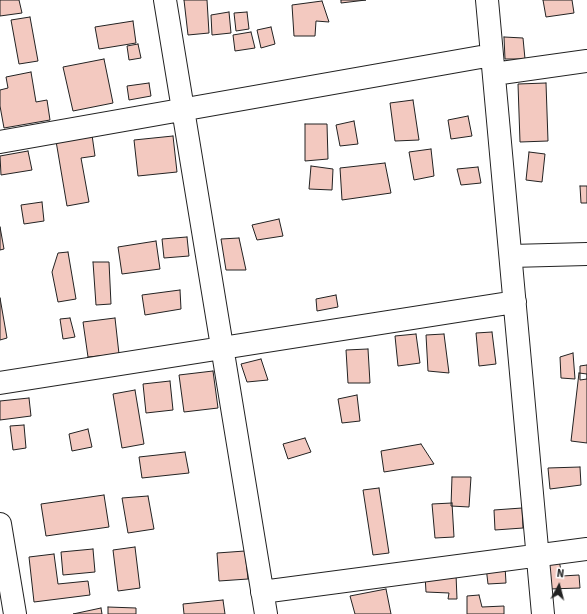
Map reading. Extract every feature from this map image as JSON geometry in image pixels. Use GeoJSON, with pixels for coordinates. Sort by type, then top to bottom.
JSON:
{"type":"FeatureCollection","features":[{"type":"Feature","properties":{"kind":"street"},"geometry":{"type":"LineString","coordinates":[[165,0],[266,614]]}},
{"type":"Feature","properties":{"kind":"street"},"geometry":{"type":"LineString","coordinates":[[487,0],[543,614]]}},
{"type":"Feature","properties":{"kind":"street"},"geometry":{"type":"LineString","coordinates":[[0,142],[183,110],[493,64],[587,61]]}},
{"type":"Feature","properties":{"kind":"street"},"geometry":{"type":"LineString","coordinates":[[511,256],[587,254]]}},
{"type":"Feature","properties":{"kind":"street"},"geometry":{"type":"LineString","coordinates":[[0,383],[515,302]]}},
{"type":"Feature","properties":{"kind":"street"},"geometry":{"type":"LineString","coordinates":[[0,524],[15,614]]}},
{"type":"Feature","properties":{"kind":"street"},"geometry":{"type":"LineString","coordinates":[[262,592],[587,549]]}},
{"type":"Feature","properties":{"kind":"building"},"geometry":{"type":"Polygon","coordinates":[[[0,0],[19,0],[22,13],[0,16],[0,0]]]}},
{"type":"Feature","properties":{"kind":"building"},"geometry":{"type":"Polygon","coordinates":[[[184,0],[207,0],[209,33],[188,35],[184,0]]]}},
{"type":"Feature","properties":{"kind":"building"},"geometry":{"type":"Polygon","coordinates":[[[341,0],[366,0],[341,3],[341,0]]]}},
{"type":"Feature","properties":{"kind":"building"},"geometry":{"type":"Polygon","coordinates":[[[543,0],[572,0],[574,13],[546,17],[543,0]]]}},
{"type":"Feature","properties":{"kind":"building"},"geometry":{"type":"Polygon","coordinates":[[[322,1],[329,22],[316,21],[315,36],[294,36],[292,5],[322,1]]]}},
{"type":"Feature","properties":{"kind":"building"},"geometry":{"type":"Polygon","coordinates":[[[229,12],[231,33],[212,35],[211,15],[229,12]]]}},
{"type":"Feature","properties":{"kind":"building"},"geometry":{"type":"Polygon","coordinates":[[[247,12],[249,29],[236,31],[234,13],[247,12]]]}},
{"type":"Feature","properties":{"kind":"building"},"geometry":{"type":"Polygon","coordinates":[[[30,17],[38,61],[19,64],[11,20],[30,17]]]}},
{"type":"Feature","properties":{"kind":"building"},"geometry":{"type":"Polygon","coordinates":[[[133,21],[136,43],[99,49],[95,27],[133,21]]]}},
{"type":"Feature","properties":{"kind":"building"},"geometry":{"type":"Polygon","coordinates":[[[271,27],[275,44],[261,48],[257,30],[271,27]]]}},
{"type":"Feature","properties":{"kind":"building"},"geometry":{"type":"Polygon","coordinates":[[[251,32],[255,48],[235,51],[233,35],[251,32]]]}},
{"type":"Feature","properties":{"kind":"building"},"geometry":{"type":"Polygon","coordinates":[[[504,37],[523,38],[525,59],[505,59],[504,37]]]}},
{"type":"Feature","properties":{"kind":"building"},"geometry":{"type":"Polygon","coordinates":[[[138,44],[141,58],[129,60],[127,46],[138,44]]]}},
{"type":"Feature","properties":{"kind":"building"},"geometry":{"type":"Polygon","coordinates":[[[104,59],[113,103],[73,111],[63,67],[104,59]]]}},
{"type":"Feature","properties":{"kind":"building"},"geometry":{"type":"Polygon","coordinates":[[[31,72],[36,102],[47,100],[50,120],[4,128],[0,106],[0,90],[8,88],[6,77],[31,72]]]}},
{"type":"Feature","properties":{"kind":"building"},"geometry":{"type":"Polygon","coordinates":[[[149,83],[151,96],[129,100],[127,86],[149,83]]]}},
{"type":"Feature","properties":{"kind":"building"},"geometry":{"type":"Polygon","coordinates":[[[546,83],[548,141],[520,142],[518,84],[546,83]]]}},
{"type":"Feature","properties":{"kind":"building"},"geometry":{"type":"Polygon","coordinates":[[[413,100],[419,140],[395,141],[390,103],[413,100]]]}},
{"type":"Feature","properties":{"kind":"building"},"geometry":{"type":"Polygon","coordinates":[[[468,116],[472,136],[451,139],[448,120],[468,116]]]}},
{"type":"Feature","properties":{"kind":"building"},"geometry":{"type":"Polygon","coordinates":[[[354,121],[358,144],[340,146],[336,125],[354,121]]]}},
{"type":"Feature","properties":{"kind":"building"},"geometry":{"type":"Polygon","coordinates":[[[305,124],[327,124],[328,159],[305,161],[305,124]]]}},
{"type":"Feature","properties":{"kind":"building"},"geometry":{"type":"Polygon","coordinates":[[[92,135],[95,156],[81,158],[89,202],[67,206],[56,141],[92,135]]]}},
{"type":"Feature","properties":{"kind":"building"},"geometry":{"type":"Polygon","coordinates":[[[173,136],[177,172],[138,176],[134,140],[173,136]]]}},
{"type":"Feature","properties":{"kind":"building"},"geometry":{"type":"Polygon","coordinates":[[[431,149],[434,176],[414,180],[409,152],[431,149]]]}},
{"type":"Feature","properties":{"kind":"building"},"geometry":{"type":"Polygon","coordinates":[[[28,151],[32,170],[1,175],[0,156],[28,151]]]}},
{"type":"Feature","properties":{"kind":"building"},"geometry":{"type":"Polygon","coordinates":[[[529,152],[545,154],[542,182],[526,180],[529,152]]]}},
{"type":"Feature","properties":{"kind":"building"},"geometry":{"type":"Polygon","coordinates":[[[385,163],[391,193],[342,200],[340,168],[385,163]]]}},
{"type":"Feature","properties":{"kind":"building"},"geometry":{"type":"Polygon","coordinates":[[[311,166],[333,169],[332,190],[309,189],[311,166]]]}},
{"type":"Feature","properties":{"kind":"building"},"geometry":{"type":"Polygon","coordinates":[[[478,167],[481,183],[461,185],[457,169],[478,167]]]}},
{"type":"Feature","properties":{"kind":"building"},"geometry":{"type":"Polygon","coordinates":[[[580,186],[587,186],[587,203],[581,203],[580,186]]]}},
{"type":"Feature","properties":{"kind":"building"},"geometry":{"type":"Polygon","coordinates":[[[42,202],[44,221],[24,224],[21,205],[42,202]]]}},
{"type":"Feature","properties":{"kind":"building"},"geometry":{"type":"Polygon","coordinates":[[[279,219],[283,236],[257,240],[252,225],[279,219]]]}},
{"type":"Feature","properties":{"kind":"building"},"geometry":{"type":"Polygon","coordinates":[[[0,227],[4,249],[0,250],[0,227]]]}},
{"type":"Feature","properties":{"kind":"building"},"geometry":{"type":"Polygon","coordinates":[[[187,237],[189,256],[164,258],[162,239],[187,237]]]}},
{"type":"Feature","properties":{"kind":"building"},"geometry":{"type":"Polygon","coordinates":[[[239,238],[246,270],[226,270],[221,239],[239,238]]]}},
{"type":"Feature","properties":{"kind":"building"},"geometry":{"type":"Polygon","coordinates":[[[156,241],[160,269],[122,274],[118,247],[156,241]]]}},
{"type":"Feature","properties":{"kind":"building"},"geometry":{"type":"Polygon","coordinates":[[[68,252],[76,299],[58,302],[52,272],[58,253],[68,252]]]}},
{"type":"Feature","properties":{"kind":"building"},"geometry":{"type":"Polygon","coordinates":[[[93,262],[109,262],[111,304],[96,305],[93,262]]]}},
{"type":"Feature","properties":{"kind":"building"},"geometry":{"type":"Polygon","coordinates":[[[180,290],[181,309],[145,315],[142,295],[180,290]]]}},
{"type":"Feature","properties":{"kind":"building"},"geometry":{"type":"Polygon","coordinates":[[[336,295],[338,307],[317,311],[316,299],[336,295]]]}},
{"type":"Feature","properties":{"kind":"building"},"geometry":{"type":"Polygon","coordinates":[[[0,298],[7,338],[0,340],[0,298]]]}},
{"type":"Feature","properties":{"kind":"building"},"geometry":{"type":"Polygon","coordinates":[[[70,318],[75,337],[63,339],[60,319],[70,318]]]}},
{"type":"Feature","properties":{"kind":"building"},"geometry":{"type":"Polygon","coordinates":[[[115,318],[119,354],[88,357],[83,322],[115,318]]]}},
{"type":"Feature","properties":{"kind":"building"},"geometry":{"type":"Polygon","coordinates":[[[492,332],[496,364],[479,366],[476,333],[492,332]]]}},
{"type":"Feature","properties":{"kind":"building"},"geometry":{"type":"Polygon","coordinates":[[[416,334],[420,363],[398,366],[395,336],[416,334]]]}},
{"type":"Feature","properties":{"kind":"building"},"geometry":{"type":"Polygon","coordinates":[[[444,334],[449,373],[428,371],[426,335],[444,334]]]}},
{"type":"Feature","properties":{"kind":"building"},"geometry":{"type":"Polygon","coordinates":[[[368,349],[370,383],[348,383],[346,350],[368,349]]]}},
{"type":"Feature","properties":{"kind":"building"},"geometry":{"type":"Polygon","coordinates":[[[573,353],[575,379],[561,378],[560,357],[573,353]]]}},
{"type":"Feature","properties":{"kind":"building"},"geometry":{"type":"Polygon","coordinates":[[[261,359],[268,380],[247,382],[241,364],[261,359]]]}},
{"type":"Feature","properties":{"kind":"building"},"geometry":{"type":"Polygon","coordinates":[[[587,365],[587,379],[580,380],[580,366],[587,365]]]}},
{"type":"Feature","properties":{"kind":"building"},"geometry":{"type":"Polygon","coordinates":[[[213,371],[218,408],[184,412],[179,375],[213,371]]]}},
{"type":"Feature","properties":{"kind":"building"},"geometry":{"type":"Polygon","coordinates":[[[579,373],[587,374],[587,443],[571,441],[579,373]]]}},
{"type":"Feature","properties":{"kind":"building"},"geometry":{"type":"Polygon","coordinates":[[[170,381],[173,410],[146,413],[143,384],[170,381]]]}},
{"type":"Feature","properties":{"kind":"building"},"geometry":{"type":"Polygon","coordinates":[[[135,390],[144,444],[122,448],[113,394],[135,390]]]}},
{"type":"Feature","properties":{"kind":"building"},"geometry":{"type":"Polygon","coordinates":[[[357,395],[360,421],[342,423],[338,399],[357,395]]]}},
{"type":"Feature","properties":{"kind":"building"},"geometry":{"type":"Polygon","coordinates":[[[29,398],[31,416],[0,420],[0,401],[29,398]]]}},
{"type":"Feature","properties":{"kind":"building"},"geometry":{"type":"Polygon","coordinates":[[[24,425],[26,448],[13,450],[10,426],[24,425]]]}},
{"type":"Feature","properties":{"kind":"building"},"geometry":{"type":"Polygon","coordinates":[[[88,429],[92,447],[72,451],[69,434],[88,429]]]}},
{"type":"Feature","properties":{"kind":"building"},"geometry":{"type":"Polygon","coordinates":[[[305,438],[311,452],[288,459],[283,444],[305,438]]]}},
{"type":"Feature","properties":{"kind":"building"},"geometry":{"type":"Polygon","coordinates":[[[421,444],[434,464],[384,472],[381,451],[421,444]]]}},
{"type":"Feature","properties":{"kind":"building"},"geometry":{"type":"Polygon","coordinates":[[[185,452],[189,473],[142,478],[139,457],[185,452]]]}},
{"type":"Feature","properties":{"kind":"building"},"geometry":{"type":"Polygon","coordinates":[[[580,467],[581,485],[550,489],[548,468],[580,467]]]}},
{"type":"Feature","properties":{"kind":"building"},"geometry":{"type":"Polygon","coordinates":[[[452,477],[471,477],[469,507],[451,506],[452,477]]]}},
{"type":"Feature","properties":{"kind":"building"},"geometry":{"type":"Polygon","coordinates":[[[379,488],[389,553],[373,555],[363,490],[379,488]]]}},
{"type":"Feature","properties":{"kind":"building"},"geometry":{"type":"Polygon","coordinates":[[[104,495],[109,527],[46,536],[41,504],[104,495]]]}},
{"type":"Feature","properties":{"kind":"building"},"geometry":{"type":"Polygon","coordinates":[[[148,496],[154,529],[128,533],[122,498],[148,496]]]}},
{"type":"Feature","properties":{"kind":"building"},"geometry":{"type":"Polygon","coordinates":[[[452,503],[454,537],[435,538],[432,504],[452,503]]]}},
{"type":"Feature","properties":{"kind":"building"},"geometry":{"type":"Polygon","coordinates":[[[522,508],[523,528],[495,530],[494,510],[522,508]]]}},
{"type":"Feature","properties":{"kind":"building"},"geometry":{"type":"Polygon","coordinates":[[[135,547],[140,588],[118,591],[113,550],[135,547]]]}},
{"type":"Feature","properties":{"kind":"building"},"geometry":{"type":"Polygon","coordinates":[[[93,549],[95,572],[63,575],[61,552],[93,549]]]}},
{"type":"Feature","properties":{"kind":"building"},"geometry":{"type":"Polygon","coordinates":[[[245,551],[248,579],[219,581],[217,553],[245,551]]]}},
{"type":"Feature","properties":{"kind":"building"},"geometry":{"type":"Polygon","coordinates":[[[54,554],[58,584],[88,581],[90,595],[34,602],[29,557],[54,554]]]}},
{"type":"Feature","properties":{"kind":"building"},"geometry":{"type":"Polygon","coordinates":[[[559,560],[562,576],[579,575],[580,588],[549,589],[545,561],[559,560]]]}},
{"type":"Feature","properties":{"kind":"building"},"geometry":{"type":"Polygon","coordinates":[[[505,566],[506,583],[488,584],[486,567],[505,566]]]}},
{"type":"Feature","properties":{"kind":"building"},"geometry":{"type":"Polygon","coordinates":[[[456,574],[457,599],[448,599],[449,593],[426,592],[425,575],[456,574]]]}},
{"type":"Feature","properties":{"kind":"building"},"geometry":{"type":"Polygon","coordinates":[[[386,589],[391,614],[355,614],[350,596],[386,589]]]}},
{"type":"Feature","properties":{"kind":"building"},"geometry":{"type":"Polygon","coordinates":[[[479,595],[482,607],[504,606],[504,614],[467,614],[467,596],[479,595]]]}},
{"type":"Feature","properties":{"kind":"building"},"geometry":{"type":"Polygon","coordinates":[[[223,600],[225,614],[184,614],[183,604],[223,600]]]}},
{"type":"Feature","properties":{"kind":"building"},"geometry":{"type":"Polygon","coordinates":[[[108,607],[136,608],[136,614],[108,614],[108,607]]]}},
{"type":"Feature","properties":{"kind":"building"},"geometry":{"type":"Polygon","coordinates":[[[101,608],[102,614],[73,614],[101,608]]]}}]}
